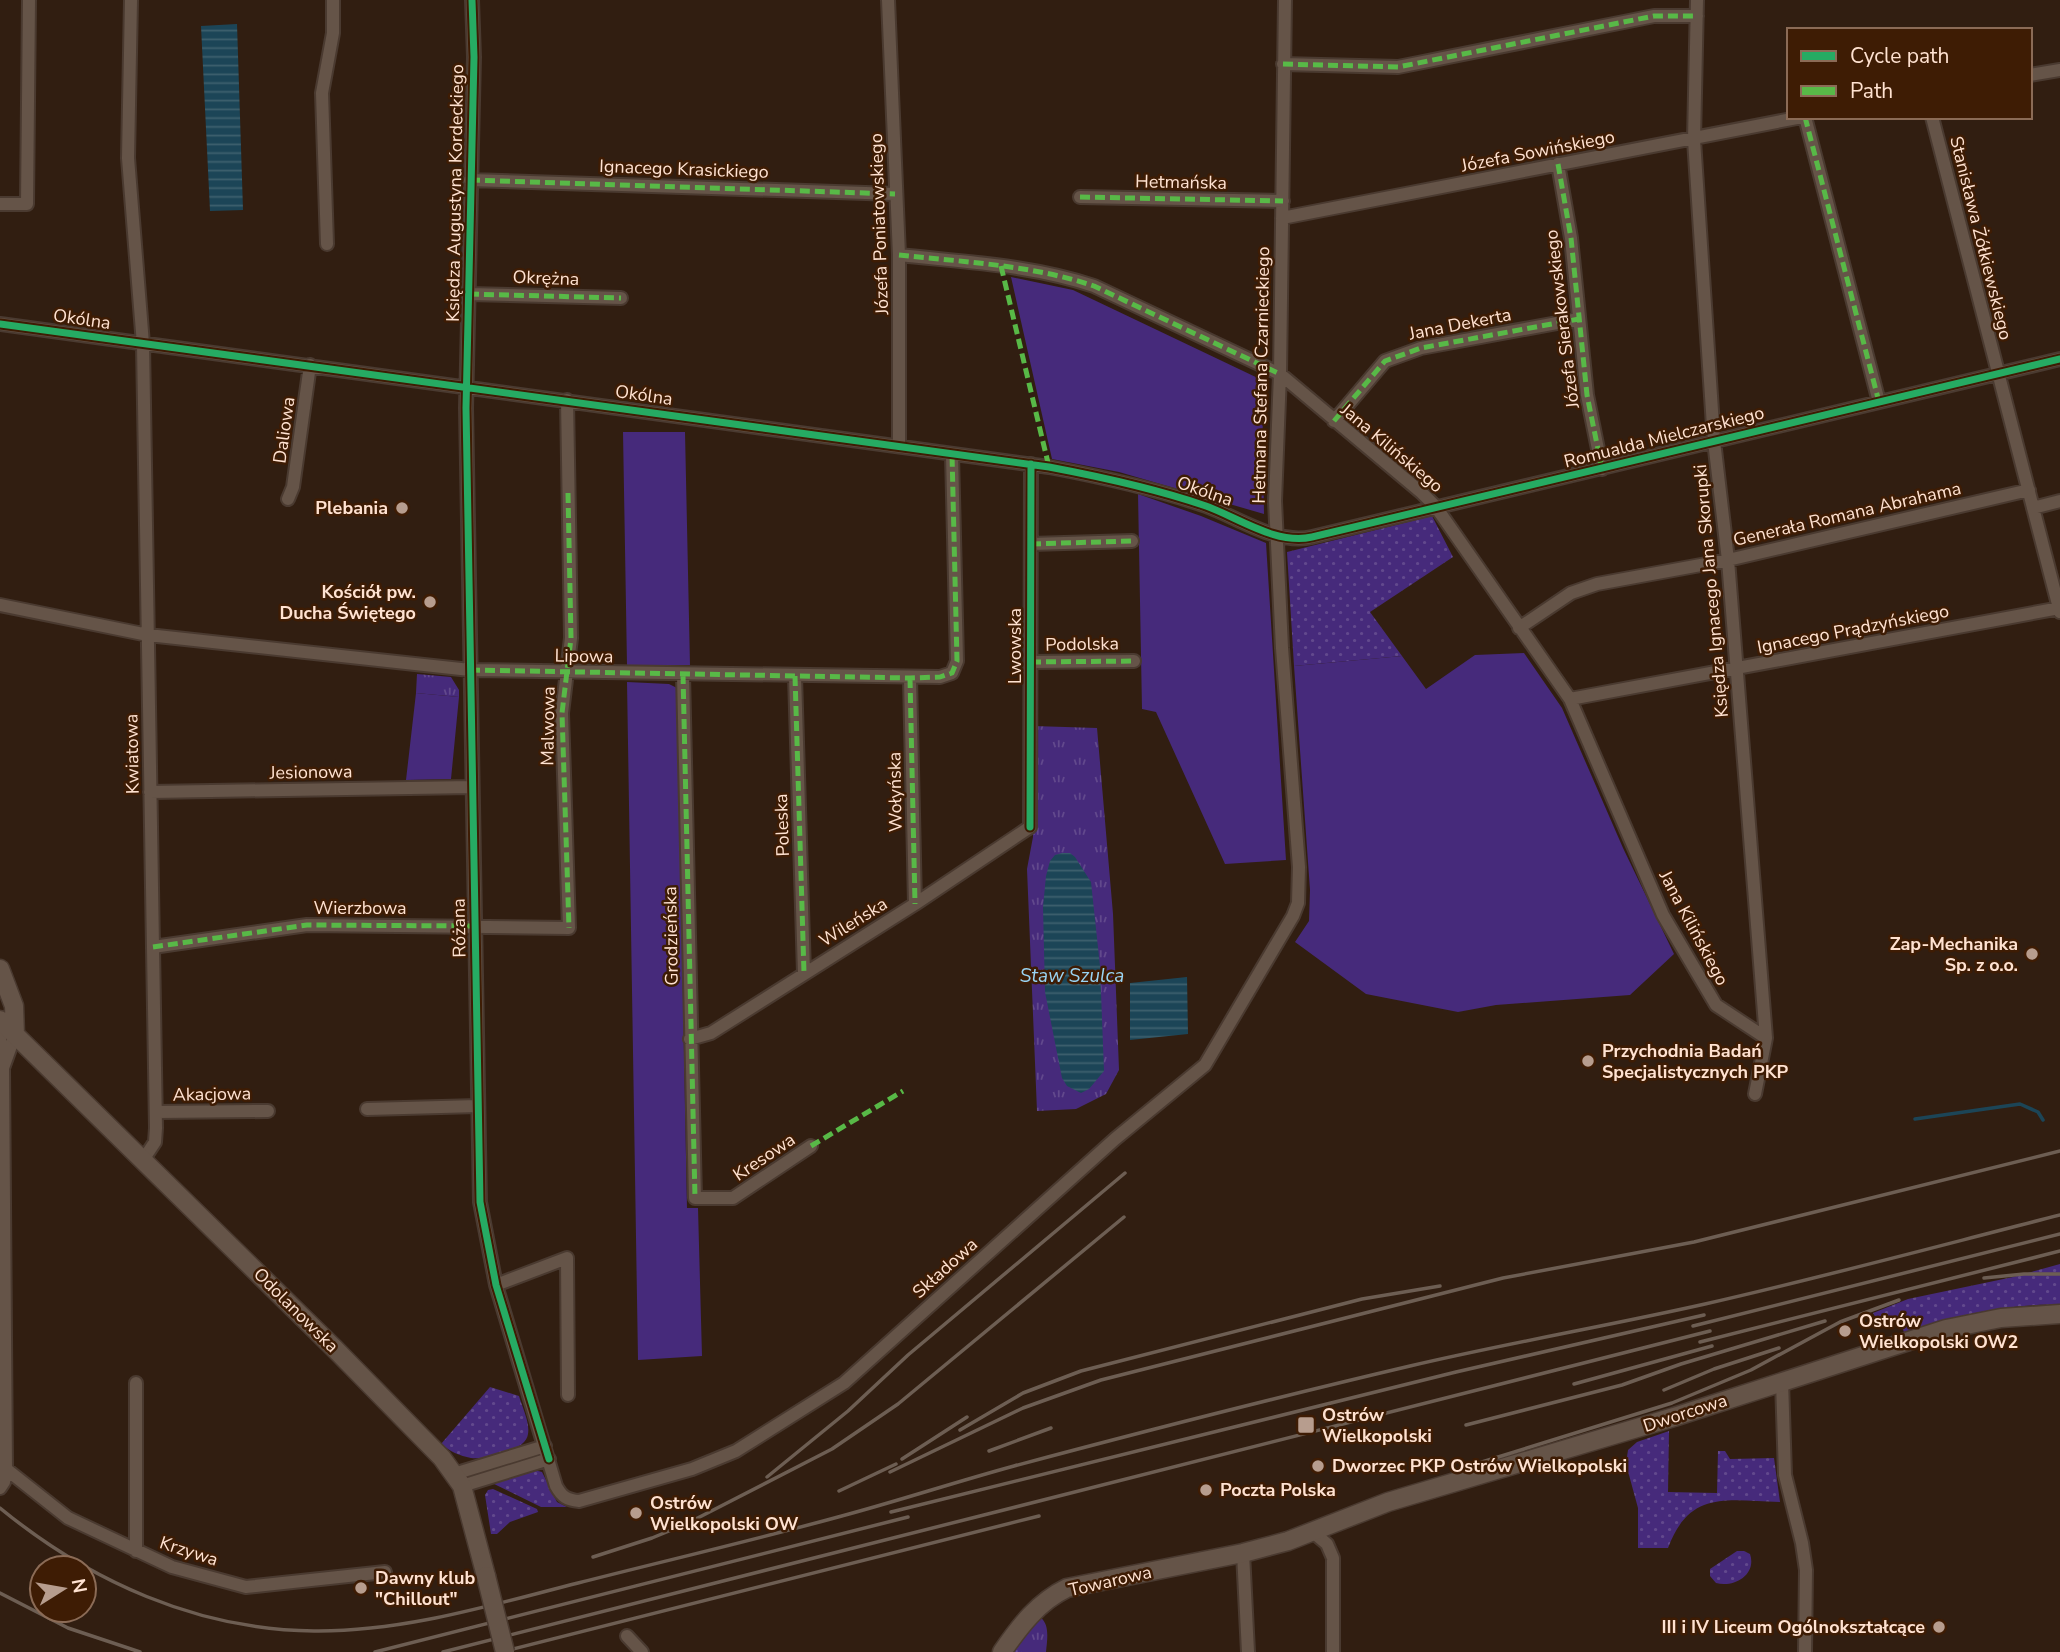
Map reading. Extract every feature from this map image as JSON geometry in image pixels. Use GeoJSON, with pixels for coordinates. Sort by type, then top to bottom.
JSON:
{"type":"FeatureCollection","features":[{"type":"Feature","properties":{"kind":"main road"},"geometry":{"type":"LineString","coordinates":[[0,969],[14,1006],[8,1036]]}},
{"type":"Feature","properties":{"kind":"main road"},"geometry":{"type":"LineString","coordinates":[[0,993],[0,1014]]}},
{"type":"Feature","properties":{"kind":"main road","name":"Odolanowska"},"geometry":{"type":"LineString","coordinates":[[0,1020],[8,1036],[143,1160],[335,1349],[458,1480],[505,1652]]}},
{"type":"Feature","properties":{"kind":"main road","name":"Dworcowa"},"geometry":{"type":"LineString","coordinates":[[1314,1533],[1388,1502],[1674,1417],[1946,1329],[2001,1318],[2060,1314]]}},
{"type":"Feature","properties":{"kind":"main road","name":"Towarowa"},"geometry":{"type":"LineString","coordinates":[[1002,1652],[1031,1613],[1067,1588],[1243,1553],[1314,1533]]}},
{"type":"Feature","properties":{"kind":"street"},"geometry":{"type":"LineString","coordinates":[[0,204],[27,204],[29,0]]}},
{"type":"Feature","properties":{"kind":"street","name":"Kwiatowa"},"geometry":{"type":"LineString","coordinates":[[131,0],[128,158],[143,344],[156,1112],[155,1142],[143,1160]]}},
{"type":"Feature","properties":{"kind":"street"},"geometry":{"type":"LineString","coordinates":[[327,244],[322,93],[333,33],[333,0]]}},
{"type":"Feature","properties":{"kind":"street","name":"Księdza Augustyna Kordeckiego"},"geometry":{"type":"LineString","coordinates":[[466,387],[474,57],[472,0]]}},
{"type":"Feature","properties":{"kind":"street","name":"Józefa Poniatowskiego"},"geometry":{"type":"LineString","coordinates":[[888,0],[899,255],[899,446]]}},
{"type":"Feature","properties":{"kind":"street","name":"Hetmana Stefana Czarnieckiego"},"geometry":{"type":"LineString","coordinates":[[1285,0],[1276,534],[1286,711],[1299,867],[1298,903],[1293,916]]}},
{"type":"Feature","properties":{"kind":"street","name":"Księdza Ignacego Jana Skorupki"},"geometry":{"type":"LineString","coordinates":[[1697,0],[1694,140],[1714,441],[1728,560],[1766,1038],[1755,1094]]}},
{"type":"Feature","properties":{"kind":"street"},"geometry":{"type":"LineString","coordinates":[[1283,64],[1398,67],[1654,16],[1697,16]]}},
{"type":"Feature","properties":{"kind":"street"},"geometry":{"type":"LineString","coordinates":[[2032,75],[2060,70]]}},
{"type":"Feature","properties":{"kind":"street","name":"Józefa Sowińskiego"},"geometry":{"type":"LineString","coordinates":[[1282,218],[1794,119]]}},
{"type":"Feature","properties":{"kind":"street"},"geometry":{"type":"LineString","coordinates":[[1804,119],[1879,402]]}},
{"type":"Feature","properties":{"kind":"street","name":"Stanisława Żółkiewskiego"},"geometry":{"type":"LineString","coordinates":[[1933,119],[2060,609]]}},
{"type":"Feature","properties":{"kind":"street","name":"Józefa Sierakowskiego"},"geometry":{"type":"LineString","coordinates":[[1558,164],[1571,238],[1587,395],[1602,469]]}},
{"type":"Feature","properties":{"kind":"street","name":"Ignacego Krasickiego"},"geometry":{"type":"LineString","coordinates":[[471,180],[895,194]]}},
{"type":"Feature","properties":{"kind":"street","name":"Hetmańska"},"geometry":{"type":"LineString","coordinates":[[1080,197],[1283,201]]}},
{"type":"Feature","properties":{"kind":"street","name":"Jana Kilińskiego"},"geometry":{"type":"LineString","coordinates":[[899,255],[1000,266],[1069,277],[1094,286],[1280,374],[1436,507],[1570,699],[1663,915],[1716,1005],[1766,1038]]}},
{"type":"Feature","properties":{"kind":"street","name":"Okrężna"},"geometry":{"type":"LineString","coordinates":[[469,294],[621,298]]}},
{"type":"Feature","properties":{"kind":"street","name":"Jana Dekerta"},"geometry":{"type":"LineString","coordinates":[[1334,421],[1385,361],[1397,355],[1421,348],[1579,319]]}},
{"type":"Feature","properties":{"kind":"street","name":"Okólna"},"geometry":{"type":"LineString","coordinates":[[0,324],[1031,464],[1119,480],[1206,506],[1276,534]]}},
{"type":"Feature","properties":{"kind":"street","name":"Romualda Mielczarskiego"},"geometry":{"type":"LineString","coordinates":[[1276,534],[1292,540],[1303,539],[2060,359]]}},
{"type":"Feature","properties":{"kind":"street","name":"Daliowa"},"geometry":{"type":"LineString","coordinates":[[288,499],[293,488],[310,365]]}},
{"type":"Feature","properties":{"kind":"street","name":"Różana"},"geometry":{"type":"LineString","coordinates":[[466,387],[480,1202],[496,1285],[549,1459]]}},
{"type":"Feature","properties":{"kind":"street","name":"Malwowa"},"geometry":{"type":"LineString","coordinates":[[568,400],[570,638],[562,713],[569,928]]}},
{"type":"Feature","properties":{"kind":"street","name":"Lipowa"},"geometry":{"type":"LineString","coordinates":[[0,604],[148,635],[470,670],[940,677],[952,673],[957,661],[952,454]]}},
{"type":"Feature","properties":{"kind":"street","name":"Lwowska"},"geometry":{"type":"LineString","coordinates":[[1030,827],[1031,464]]}},
{"type":"Feature","properties":{"kind":"street","name":"Generała Romana Abrahama"},"geometry":{"type":"LineString","coordinates":[[1519,628],[1571,593],[1597,584],[1728,560],[2029,490]]}},
{"type":"Feature","properties":{"kind":"street"},"geometry":{"type":"LineString","coordinates":[[2033,508],[2060,501]]}},
{"type":"Feature","properties":{"kind":"street"},"geometry":{"type":"LineString","coordinates":[[1031,544],[1132,541]]}},
{"type":"Feature","properties":{"kind":"street","name":"Ignacego Prądzyńskiego"},"geometry":{"type":"LineString","coordinates":[[1570,699],[2060,609]]}},
{"type":"Feature","properties":{"kind":"street","name":"Podolska"},"geometry":{"type":"LineString","coordinates":[[1031,662],[1134,661]]}},
{"type":"Feature","properties":{"kind":"street","name":"Grodzieńska"},"geometry":{"type":"LineString","coordinates":[[684,674],[695,1198]]}},
{"type":"Feature","properties":{"kind":"street","name":"Poleska"},"geometry":{"type":"LineString","coordinates":[[795,676],[804,973]]}},
{"type":"Feature","properties":{"kind":"street","name":"Wołyńska"},"geometry":{"type":"LineString","coordinates":[[910,678],[915,904]]}},
{"type":"Feature","properties":{"kind":"street","name":"Jesionowa"},"geometry":{"type":"LineString","coordinates":[[150,792],[472,787]]}},
{"type":"Feature","properties":{"kind":"street","name":"Wileńska"},"geometry":{"type":"LineString","coordinates":[[690,1039],[711,1033],[915,904],[1030,827]]}},
{"type":"Feature","properties":{"kind":"street","name":"Składowa"},"geometry":{"type":"LineString","coordinates":[[549,1459],[561,1494],[569,1500],[593,1499],[692,1469],[736,1451],[844,1383],[1115,1139],[1205,1065],[1293,916]]}},
{"type":"Feature","properties":{"kind":"street","name":"Wierzbowa"},"geometry":{"type":"LineString","coordinates":[[153,947],[307,925],[569,928]]}},
{"type":"Feature","properties":{"kind":"street"},"geometry":{"type":"LineString","coordinates":[[0,1488],[6,1469],[3,1068],[8,1036]]}},
{"type":"Feature","properties":{"kind":"street"},"geometry":{"type":"LineString","coordinates":[[367,1109],[478,1105]]}},
{"type":"Feature","properties":{"kind":"street","name":"Akacjowa"},"geometry":{"type":"LineString","coordinates":[[156,1112],[268,1111]]}},
{"type":"Feature","properties":{"kind":"street","name":"Kresowa"},"geometry":{"type":"LineString","coordinates":[[695,1198],[733,1198],[811,1146]]}},
{"type":"Feature","properties":{"kind":"street"},"geometry":{"type":"LineString","coordinates":[[496,1285],[566,1258],[568,1395]]}},
{"type":"Feature","properties":{"kind":"street"},"geometry":{"type":"LineString","coordinates":[[1782,1381],[1785,1475],[1802,1543],[1805,1570],[1805,1652]]}},
{"type":"Feature","properties":{"kind":"street"},"geometry":{"type":"LineString","coordinates":[[136,1383],[136,1550]]}},
{"type":"Feature","properties":{"kind":"street"},"geometry":{"type":"LineString","coordinates":[[458,1480],[545,1446]]}},
{"type":"Feature","properties":{"kind":"street"},"geometry":{"type":"LineString","coordinates":[[458,1480],[549,1459]]}},
{"type":"Feature","properties":{"kind":"street","name":"Krzywa"},"geometry":{"type":"LineString","coordinates":[[6,1469],[68,1518],[172,1567],[246,1587],[385,1572]]}},
{"type":"Feature","properties":{"kind":"street"},"geometry":{"type":"LineString","coordinates":[[1314,1533],[1330,1548],[1334,1563],[1334,1652]]}},
{"type":"Feature","properties":{"kind":"street"},"geometry":{"type":"LineString","coordinates":[[1243,1553],[1248,1652]]}},
{"type":"Feature","properties":{"kind":"street"},"geometry":{"type":"LineString","coordinates":[[627,1636],[642,1652]]}},
{"type":"Feature","properties":{"kind":"green space"},"geometry":{"type":"Polygon","coordinates":[[[1011,277],[1073,290],[1262,380],[1264,514],[1119,472],[1052,459],[1011,277]]]}},
{"type":"Feature","properties":{"kind":"green space"},"geometry":{"type":"Polygon","coordinates":[[[623,432],[685,432],[690,665],[627,665],[623,432]]]}},
{"type":"Feature","properties":{"kind":"green space"},"geometry":{"type":"Polygon","coordinates":[[[1138,494],[1266,543],[1286,860],[1225,864],[1156,712],[1142,709],[1138,494]]]}},
{"type":"Feature","properties":{"kind":"green space"},"geometry":{"type":"Polygon","coordinates":[[[1432,516],[1453,557],[1370,612],[1402,656],[1294,666],[1287,552],[1432,516]]]}},
{"type":"Feature","properties":{"kind":"green space"},"geometry":{"type":"Polygon","coordinates":[[[1524,653],[1562,708],[1623,848],[1674,954],[1630,995],[1496,1005],[1458,1012],[1366,994],[1295,942],[1309,921],[1310,890],[1294,666],[1402,656],[1426,689],[1475,655],[1524,653]]]}},
{"type":"Feature","properties":{"kind":"green space"},"geometry":{"type":"Polygon","coordinates":[[[417,674],[451,677],[459,690],[459,697],[416,693],[417,674]]]}},
{"type":"Feature","properties":{"kind":"green space"},"geometry":{"type":"Polygon","coordinates":[[[627,682],[669,684],[677,688],[687,1208],[698,1208],[702,1356],[638,1360],[627,682]]]}},
{"type":"Feature","properties":{"kind":"green space"},"geometry":{"type":"Polygon","coordinates":[[[416,693],[459,697],[451,779],[406,780],[416,693]]]}},
{"type":"Feature","properties":{"kind":"green space"},"geometry":{"type":"Polygon","coordinates":[[[1033,726],[1097,728],[1113,914],[1119,1070],[1106,1094],[1076,1109],[1037,1111],[1027,869],[1033,837],[1033,726]]]}},
{"type":"Feature","properties":{"kind":"green space"},"geometry":{"type":"Polygon","coordinates":[[[2060,1264],[2060,1305],[2020,1306],[1981,1312],[1904,1332],[1901,1325],[1879,1323],[1873,1313],[1908,1299],[2013,1277],[2060,1264]]]}},
{"type":"Feature","properties":{"kind":"green space"},"geometry":{"type":"Polygon","coordinates":[[[490,1387],[519,1396],[528,1425],[526,1440],[513,1450],[478,1458],[459,1455],[441,1444],[490,1387]]]}},
{"type":"Feature","properties":{"kind":"green space"},"geometry":{"type":"Polygon","coordinates":[[[1669,1431],[1668,1492],[1717,1493],[1718,1451],[1725,1451],[1730,1459],[1774,1458],[1780,1502],[1713,1502],[1699,1507],[1687,1516],[1668,1548],[1638,1548],[1638,1508],[1626,1464],[1628,1450],[1637,1442],[1669,1431]]]}},
{"type":"Feature","properties":{"kind":"green space"},"geometry":{"type":"Polygon","coordinates":[[[530,1469],[542,1472],[557,1502],[567,1507],[541,1507],[488,1481],[530,1469]]]}},
{"type":"Feature","properties":{"kind":"green space"},"geometry":{"type":"Polygon","coordinates":[[[493,1489],[537,1509],[538,1512],[510,1522],[497,1534],[491,1534],[485,1495],[488,1490],[493,1489]]]}},
{"type":"Feature","properties":{"kind":"green space"},"geometry":{"type":"Polygon","coordinates":[[[1737,1551],[1750,1554],[1747,1574],[1737,1582],[1716,1583],[1710,1576],[1710,1569],[1737,1551]]]}},
{"type":"Feature","properties":{"kind":"green space"},"geometry":{"type":"Polygon","coordinates":[[[1041,1618],[1047,1629],[1046,1652],[1013,1652],[1034,1623],[1041,1618]]]}},
{"type":"Feature","properties":{"kind":"water"},"geometry":{"type":"Polygon","coordinates":[[[237,24],[243,210],[210,211],[201,26],[237,24]]]}},
{"type":"Feature","properties":{"kind":"water","name":"Staw Szulca"},"geometry":{"type":"Polygon","coordinates":[[[1070,853],[1075,857],[1091,882],[1100,966],[1104,1071],[1089,1089],[1081,1093],[1067,1086],[1062,1078],[1045,992],[1043,907],[1046,876],[1050,861],[1055,855],[1070,853]]]}},
{"type":"Feature","properties":{"kind":"water"},"geometry":{"type":"Polygon","coordinates":[[[1187,977],[1188,1034],[1130,1040],[1130,983],[1187,977]]]}},
{"type":"Feature","properties":{"kind":"waterway"},"geometry":{"type":"LineString","coordinates":[[1915,1119],[2020,1104],[2038,1112],[2043,1120]]}},
{"type":"Feature","properties":{"kind":"railway"},"geometry":{"type":"LineString","coordinates":[[890,1472],[1023,1408],[1101,1380],[1503,1278],[1694,1242],[2060,1151]]}},
{"type":"Feature","properties":{"kind":"railway"},"geometry":{"type":"LineString","coordinates":[[767,1477],[848,1411],[908,1355],[1125,1173]]}},
{"type":"Feature","properties":{"kind":"railway"},"geometry":{"type":"LineString","coordinates":[[0,1508],[70,1558],[108,1579],[187,1611],[228,1622],[271,1628],[314,1631],[381,1627],[447,1616],[747,1541],[1014,1466],[1311,1390],[1447,1358],[1750,1294],[2060,1215]]}},
{"type":"Feature","properties":{"kind":"railway"},"geometry":{"type":"LineString","coordinates":[[593,1557],[686,1524],[832,1449],[898,1404],[1124,1217]]}},
{"type":"Feature","properties":{"kind":"railway"},"geometry":{"type":"LineString","coordinates":[[1693,1326],[2060,1234]]}},
{"type":"Feature","properties":{"kind":"railway"},"geometry":{"type":"LineString","coordinates":[[1700,1342],[2060,1251]]}},
{"type":"Feature","properties":{"kind":"railway"},"geometry":{"type":"LineString","coordinates":[[1984,1278],[2060,1274]]}},
{"type":"Feature","properties":{"kind":"railway"},"geometry":{"type":"LineString","coordinates":[[960,1430],[1023,1393],[1081,1371],[1362,1299],[1440,1286]]}},
{"type":"Feature","properties":{"kind":"railway"},"geometry":{"type":"LineString","coordinates":[[1469,1466],[1672,1403],[1751,1370],[1840,1322],[1899,1300]]}},
{"type":"Feature","properties":{"kind":"railway"},"geometry":{"type":"LineString","coordinates":[[891,1512],[1456,1372],[1704,1315]]}},
{"type":"Feature","properties":{"kind":"railway"},"geometry":{"type":"LineString","coordinates":[[1466,1425],[1622,1385],[1681,1364],[1825,1321]]}},
{"type":"Feature","properties":{"kind":"railway"},"geometry":{"type":"LineString","coordinates":[[443,1652],[1710,1331]]}},
{"type":"Feature","properties":{"kind":"railway"},"geometry":{"type":"LineString","coordinates":[[1574,1384],[1712,1346]]}},
{"type":"Feature","properties":{"kind":"railway"},"geometry":{"type":"LineString","coordinates":[[1664,1390],[1714,1369],[1779,1348]]}},
{"type":"Feature","properties":{"kind":"railway"},"geometry":{"type":"LineString","coordinates":[[902,1459],[967,1417]]}},
{"type":"Feature","properties":{"kind":"railway"},"geometry":{"type":"LineString","coordinates":[[989,1451],[1051,1428]]}},
{"type":"Feature","properties":{"kind":"railway"},"geometry":{"type":"LineString","coordinates":[[839,1491],[896,1464]]}},
{"type":"Feature","properties":{"kind":"railway"},"geometry":{"type":"LineString","coordinates":[[501,1652],[1039,1516]]}},
{"type":"Feature","properties":{"kind":"railway"},"geometry":{"type":"LineString","coordinates":[[375,1652],[908,1517]]}},
{"type":"Feature","properties":{"kind":"railway"},"geometry":{"type":"LineString","coordinates":[[0,1593],[68,1628],[140,1652]]}},
{"type":"Feature","properties":{"kind":"marked path"},"geometry":{"type":"LineString","coordinates":[[1283,64],[1398,67],[1654,16],[1697,16]]}},
{"type":"Feature","properties":{"kind":"marked path"},"geometry":{"type":"LineString","coordinates":[[1806,119],[1879,402]]}},
{"type":"Feature","properties":{"kind":"marked path"},"geometry":{"type":"LineString","coordinates":[[1558,164],[1571,238],[1587,395],[1602,469]]}},
{"type":"Feature","properties":{"kind":"marked path"},"geometry":{"type":"LineString","coordinates":[[470,180],[895,194]]}},
{"type":"Feature","properties":{"kind":"marked path"},"geometry":{"type":"LineString","coordinates":[[1080,197],[1283,201]]}},
{"type":"Feature","properties":{"kind":"marked path"},"geometry":{"type":"LineString","coordinates":[[899,255],[1022,269],[1094,286],[1280,374]]}},
{"type":"Feature","properties":{"kind":"marked path"},"geometry":{"type":"LineString","coordinates":[[1001,266],[1049,467]]}},
{"type":"Feature","properties":{"kind":"marked path"},"geometry":{"type":"LineString","coordinates":[[469,294],[621,298]]}},
{"type":"Feature","properties":{"kind":"marked path"},"geometry":{"type":"LineString","coordinates":[[1334,421],[1385,361],[1421,348],[1579,319]]}},
{"type":"Feature","properties":{"kind":"marked path"},"geometry":{"type":"LineString","coordinates":[[470,670],[910,678],[940,677],[952,673],[957,661],[952,454]]}},
{"type":"Feature","properties":{"kind":"marked path"},"geometry":{"type":"LineString","coordinates":[[568,493],[571,638],[562,713],[569,928]]}},
{"type":"Feature","properties":{"kind":"marked path"},"geometry":{"type":"LineString","coordinates":[[1031,544],[1132,541]]}},
{"type":"Feature","properties":{"kind":"marked path"},"geometry":{"type":"LineString","coordinates":[[1031,662],[1134,661]]}},
{"type":"Feature","properties":{"kind":"marked path"},"geometry":{"type":"LineString","coordinates":[[683,674],[695,1198]]}},
{"type":"Feature","properties":{"kind":"marked path"},"geometry":{"type":"LineString","coordinates":[[795,676],[804,973]]}},
{"type":"Feature","properties":{"kind":"marked path"},"geometry":{"type":"LineString","coordinates":[[910,678],[915,904]]}},
{"type":"Feature","properties":{"kind":"marked path"},"geometry":{"type":"LineString","coordinates":[[153,947],[307,925],[474,926]]}},
{"type":"Feature","properties":{"kind":"marked path"},"geometry":{"type":"LineString","coordinates":[[811,1146],[903,1091]]}},
{"type":"Feature","properties":{"kind":"cycle path"},"geometry":{"type":"LineString","coordinates":[[472,0],[474,57],[466,408],[480,1202],[496,1285],[549,1459]]}},
{"type":"Feature","properties":{"kind":"cycle path"},"geometry":{"type":"LineString","coordinates":[[0,324],[1049,467],[1167,494],[1206,506],[1271,534],[1298,538],[1312,537],[2060,359]]}},
{"type":"Feature","properties":{"kind":"cycle path"},"geometry":{"type":"LineString","coordinates":[[1030,827],[1031,464]]}},
{"type":"Feature","properties":{"kind":"place","name":"Plebania"},"geometry":{"type":"Point","coordinates":[402,508]}},
{"type":"Feature","properties":{"kind":"place","name":"Kościół pw. Ducha Świętego"},"geometry":{"type":"Point","coordinates":[430,602]}},
{"type":"Feature","properties":{"kind":"place","name":"Zap-Mechanika Sp. z o.o."},"geometry":{"type":"Point","coordinates":[2032,954]}},
{"type":"Feature","properties":{"kind":"place","name":"Przychodnia Badań Specjalistycznych PKP"},"geometry":{"type":"Point","coordinates":[1588,1061]}},
{"type":"Feature","properties":{"kind":"place","name":"Ostrów Wielkopolski OW2"},"geometry":{"type":"Point","coordinates":[1845,1331]}},
{"type":"Feature","properties":{"kind":"place","name":"Ostrów Wielkopolski"},"geometry":{"type":"Point","coordinates":[1306,1425]}},
{"type":"Feature","properties":{"kind":"place","name":"Dworzec PKP Ostrów Wielkopolski"},"geometry":{"type":"Point","coordinates":[1318,1466]}},
{"type":"Feature","properties":{"kind":"place","name":"Poczta Polska"},"geometry":{"type":"Point","coordinates":[1206,1490]}},
{"type":"Feature","properties":{"kind":"place","name":"Ostrów Wielkopolski OW"},"geometry":{"type":"Point","coordinates":[636,1513]}},
{"type":"Feature","properties":{"kind":"place","name":"Dawny klub \"Chillout\""},"geometry":{"type":"Point","coordinates":[361,1588]}},
{"type":"Feature","properties":{"kind":"place","name":"III i IV Liceum Ogólnokształcące"},"geometry":{"type":"Point","coordinates":[1939,1627]}}]}
